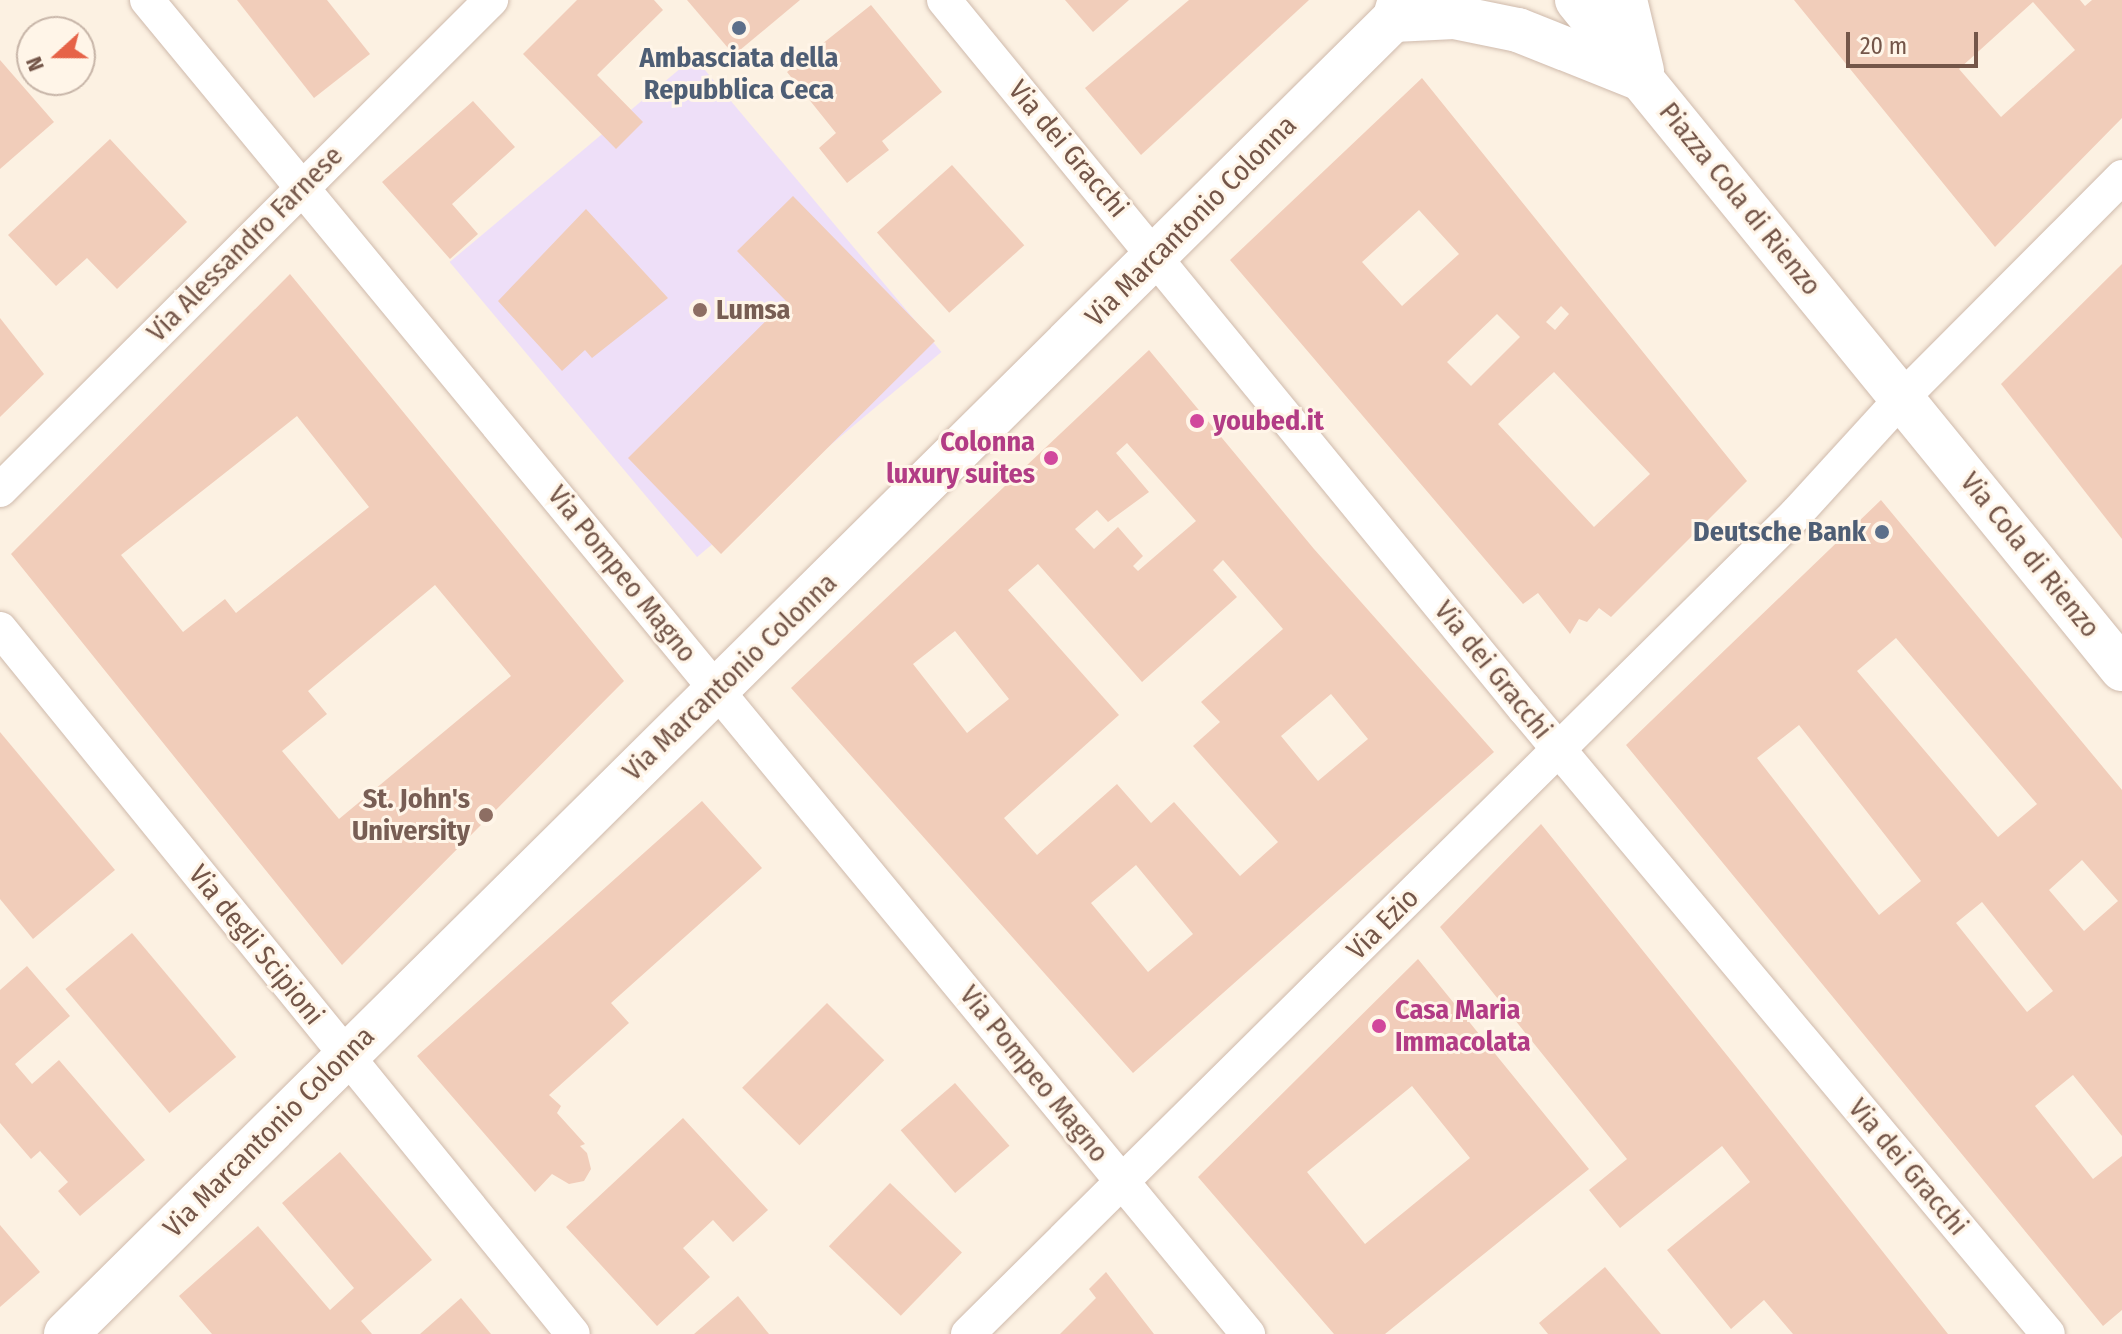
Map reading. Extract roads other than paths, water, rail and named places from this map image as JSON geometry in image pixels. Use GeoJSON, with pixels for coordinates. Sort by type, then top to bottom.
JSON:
{"type":"FeatureCollection","features":[{"type":"Feature","properties":{"kind":"street","name":"Via Pompeo Magno"},"geometry":{"type":"LineString","coordinates":[[147,0],[1248,1334]]}},
{"type":"Feature","properties":{"kind":"street","name":"Via Alessandro Farnese"},"geometry":{"type":"LineString","coordinates":[[0,490],[301,186],[491,0]]}},
{"type":"Feature","properties":{"kind":"street","name":"Via dei Gracchi"},"geometry":{"type":"LineString","coordinates":[[944,0],[1559,750],[2048,1334]]}},
{"type":"Feature","properties":{"kind":"street","name":"Piazza Cola di Rienzo"},"geometry":{"type":"LineString","coordinates":[[1577,0],[1938,441]]}},
{"type":"Feature","properties":{"kind":"street"},"geometry":{"type":"LineString","coordinates":[[1625,0],[1644,81]]}},
{"type":"Feature","properties":{"kind":"street","name":"Via Marcantonio Colonna"},"geometry":{"type":"LineString","coordinates":[[66,1334],[1156,255],[1402,7]]}},
{"type":"Feature","properties":{"kind":"street"},"geometry":{"type":"LineString","coordinates":[[1402,7],[1518,30],[1644,81]]}},
{"type":"Feature","properties":{"kind":"street"},"geometry":{"type":"LineString","coordinates":[[1902,398],[2122,177]]}},
{"type":"Feature","properties":{"kind":"street","name":"Via Ezio"},"geometry":{"type":"LineString","coordinates":[[968,1334],[1797,513],[1902,398]]}},
{"type":"Feature","properties":{"kind":"street","name":"Via Cola di Rienzo"},"geometry":{"type":"LineString","coordinates":[[1938,441],[2122,669]]}},
{"type":"Feature","properties":{"kind":"street","name":"Via degli Scipioni"},"geometry":{"type":"LineString","coordinates":[[0,629],[573,1334]]}},
{"type":"Feature","properties":{"kind":"place","name":"Ambasciata della Repubblica Ceca"},"geometry":{"type":"Point","coordinates":[739,28]}},
{"type":"Feature","properties":{"kind":"place","name":"Lumsa"},"geometry":{"type":"Point","coordinates":[700,310]}},
{"type":"Feature","properties":{"kind":"place","name":"youbed.it"},"geometry":{"type":"Point","coordinates":[1197,421]}},
{"type":"Feature","properties":{"kind":"place","name":"Colonna luxury suites"},"geometry":{"type":"Point","coordinates":[1051,458]}},
{"type":"Feature","properties":{"kind":"place","name":"Deutsche Bank"},"geometry":{"type":"Point","coordinates":[1882,532]}},
{"type":"Feature","properties":{"kind":"place","name":"St. John's University"},"geometry":{"type":"Point","coordinates":[486,815]}},
{"type":"Feature","properties":{"kind":"place","name":"Casa Maria Immacolata"},"geometry":{"type":"Point","coordinates":[1379,1026]}}]}
